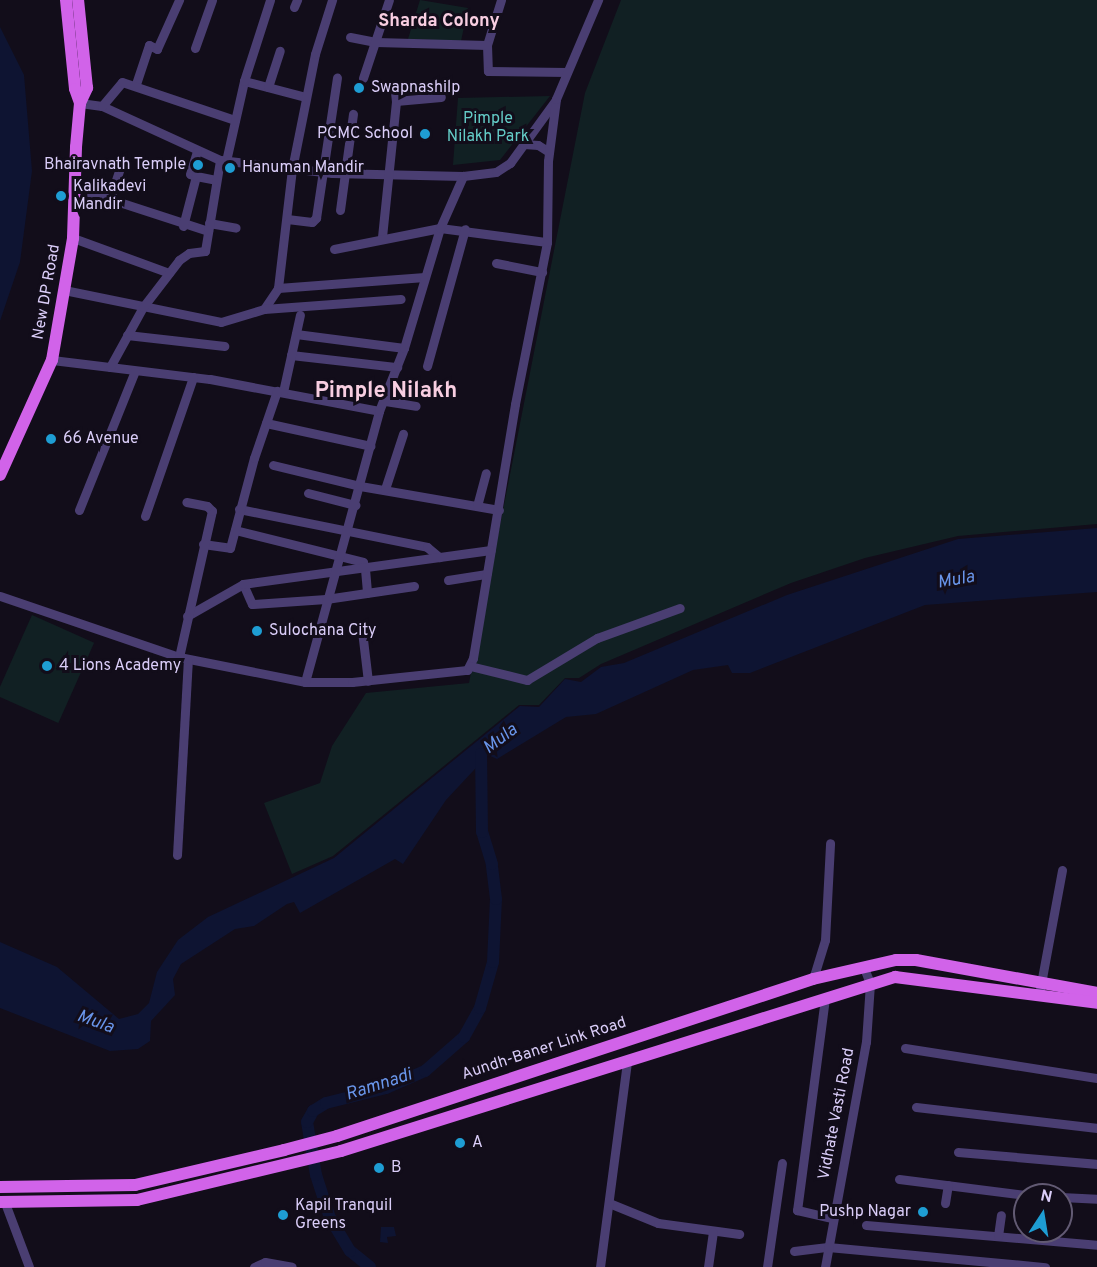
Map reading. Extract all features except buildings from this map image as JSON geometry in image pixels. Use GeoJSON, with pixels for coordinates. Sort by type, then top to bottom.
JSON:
{"type":"FeatureCollection","features":[{"type":"Feature","properties":{"kind":"main road"},"geometry":{"type":"LineString","coordinates":[[66,0],[81,89]]}},
{"type":"Feature","properties":{"kind":"main road"},"geometry":{"type":"LineString","coordinates":[[78,0],[81,89]]}},
{"type":"Feature","properties":{"kind":"main road","name":"New DP Road"},"geometry":{"type":"LineString","coordinates":[[0,475],[52,360],[73,238],[81,89]]}},
{"type":"Feature","properties":{"kind":"main road","name":"Aundh-Baner Link Road"},"geometry":{"type":"LineString","coordinates":[[4,1188],[135,1185],[284,1150],[337,1136],[813,979],[864,968],[916,960],[1097,993]]}},
{"type":"Feature","properties":{"kind":"main road"},"geometry":{"type":"LineString","coordinates":[[4,1188],[2,1202],[137,1200],[287,1165],[515,1098],[870,983],[913,977],[1039,997],[1097,1003]]}},
{"type":"Feature","properties":{"kind":"main road"},"geometry":{"type":"LineString","coordinates":[[617,1042],[627,1060]]}},
{"type":"Feature","properties":{"kind":"main road"},"geometry":{"type":"LineString","coordinates":[[505,1079],[515,1098]]}},
{"type":"Feature","properties":{"kind":"street"},"geometry":{"type":"LineString","coordinates":[[136,84],[149,45],[158,49],[178,0]]}},
{"type":"Feature","properties":{"kind":"street"},"geometry":{"type":"LineString","coordinates":[[195,48],[212,0]]}},
{"type":"Feature","properties":{"kind":"street"},"geometry":{"type":"LineString","coordinates":[[110,367],[143,307],[169,273],[189,253],[205,251],[216,180],[270,0]]}},
{"type":"Feature","properties":{"kind":"street"},"geometry":{"type":"LineString","coordinates":[[264,309],[278,288],[292,169],[306,97],[332,0]]}},
{"type":"Feature","properties":{"kind":"street"},"geometry":{"type":"LineString","coordinates":[[363,78],[389,0]]}},
{"type":"Feature","properties":{"kind":"street"},"geometry":{"type":"LineString","coordinates":[[501,0],[487,45],[488,71],[567,72]]}},
{"type":"Feature","properties":{"kind":"street"},"geometry":{"type":"LineString","coordinates":[[80,103],[102,106],[196,151],[223,160],[322,172],[388,175],[463,176],[503,169],[556,99],[598,0]]}},
{"type":"Feature","properties":{"kind":"street"},"geometry":{"type":"LineString","coordinates":[[350,37],[376,42],[487,45]]}},
{"type":"Feature","properties":{"kind":"street"},"geometry":{"type":"LineString","coordinates":[[268,87],[280,51]]}},
{"type":"Feature","properties":{"kind":"street"},"geometry":{"type":"LineString","coordinates":[[287,219],[315,221],[337,78]]}},
{"type":"Feature","properties":{"kind":"street"},"geometry":{"type":"LineString","coordinates":[[244,81],[306,97]]}},
{"type":"Feature","properties":{"kind":"street"},"geometry":{"type":"LineString","coordinates":[[102,106],[114,87],[122,82],[136,84],[235,120]]}},
{"type":"Feature","properties":{"kind":"street"},"geometry":{"type":"LineString","coordinates":[[382,237],[396,96],[441,97]]}},
{"type":"Feature","properties":{"kind":"street"},"geometry":{"type":"LineString","coordinates":[[470,666],[499,510],[515,404],[547,242],[549,152],[556,99]]}},
{"type":"Feature","properties":{"kind":"street"},"geometry":{"type":"LineString","coordinates":[[340,210],[353,114]]}},
{"type":"Feature","properties":{"kind":"street"},"geometry":{"type":"LineString","coordinates":[[524,144],[538,145],[549,152]]}},
{"type":"Feature","properties":{"kind":"street"},"geometry":{"type":"LineString","coordinates":[[196,151],[190,174],[216,180]]}},
{"type":"Feature","properties":{"kind":"street"},"geometry":{"type":"LineString","coordinates":[[109,201],[122,162]]}},
{"type":"Feature","properties":{"kind":"street"},"geometry":{"type":"LineString","coordinates":[[183,226],[196,176]]}},
{"type":"Feature","properties":{"kind":"street"},"geometry":{"type":"LineString","coordinates":[[305,682],[326,599],[342,556],[379,411],[386,401],[404,348],[440,228],[463,176]]}},
{"type":"Feature","properties":{"kind":"street"},"geometry":{"type":"LineString","coordinates":[[76,188],[183,226],[236,228]]}},
{"type":"Feature","properties":{"kind":"street"},"geometry":{"type":"LineString","coordinates":[[334,249],[382,237],[440,228],[465,229],[547,242]]}},
{"type":"Feature","properties":{"kind":"street"},"geometry":{"type":"LineString","coordinates":[[427,366],[465,229]]}},
{"type":"Feature","properties":{"kind":"street"},"geometry":{"type":"LineString","coordinates":[[73,238],[169,273]]}},
{"type":"Feature","properties":{"kind":"street"},"geometry":{"type":"LineString","coordinates":[[496,262],[542,272]]}},
{"type":"Feature","properties":{"kind":"street"},"geometry":{"type":"LineString","coordinates":[[278,288],[425,277]]}},
{"type":"Feature","properties":{"kind":"street"},"geometry":{"type":"LineString","coordinates":[[64,290],[221,322],[264,309],[401,299]]}},
{"type":"Feature","properties":{"kind":"street"},"geometry":{"type":"LineString","coordinates":[[203,544],[230,548],[239,509],[266,423],[280,391],[291,356],[300,315]]}},
{"type":"Feature","properties":{"kind":"street"},"geometry":{"type":"LineString","coordinates":[[296,334],[404,348]]}},
{"type":"Feature","properties":{"kind":"street"},"geometry":{"type":"LineString","coordinates":[[127,335],[224,346]]}},
{"type":"Feature","properties":{"kind":"street"},"geometry":{"type":"LineString","coordinates":[[291,356],[397,367]]}},
{"type":"Feature","properties":{"kind":"street"},"geometry":{"type":"LineString","coordinates":[[52,360],[92,368],[110,367],[193,377],[280,391],[379,411]]}},
{"type":"Feature","properties":{"kind":"street"},"geometry":{"type":"LineString","coordinates":[[80,510],[135,371]]}},
{"type":"Feature","properties":{"kind":"street"},"geometry":{"type":"LineString","coordinates":[[145,516],[193,377]]}},
{"type":"Feature","properties":{"kind":"street"},"geometry":{"type":"LineString","coordinates":[[386,401],[416,406]]}},
{"type":"Feature","properties":{"kind":"street"},"geometry":{"type":"LineString","coordinates":[[266,423],[371,446]]}},
{"type":"Feature","properties":{"kind":"street"},"geometry":{"type":"LineString","coordinates":[[385,489],[403,434]]}},
{"type":"Feature","properties":{"kind":"street"},"geometry":{"type":"LineString","coordinates":[[273,465],[360,486],[499,510]]}},
{"type":"Feature","properties":{"kind":"street"},"geometry":{"type":"LineString","coordinates":[[477,506],[486,472]]}},
{"type":"Feature","properties":{"kind":"street"},"geometry":{"type":"LineString","coordinates":[[308,493],[355,505]]}},
{"type":"Feature","properties":{"kind":"street"},"geometry":{"type":"LineString","coordinates":[[177,855],[187,616],[211,509],[186,502]]}},
{"type":"Feature","properties":{"kind":"street"},"geometry":{"type":"LineString","coordinates":[[239,509],[427,547],[439,557]]}},
{"type":"Feature","properties":{"kind":"street"},"geometry":{"type":"LineString","coordinates":[[235,530],[342,556],[364,565]]}},
{"type":"Feature","properties":{"kind":"street"},"geometry":{"type":"LineString","coordinates":[[187,616],[243,584],[336,572],[364,565],[491,550]]}},
{"type":"Feature","properties":{"kind":"street"},"geometry":{"type":"LineString","coordinates":[[364,565],[367,593]]}},
{"type":"Feature","properties":{"kind":"street"},"geometry":{"type":"LineString","coordinates":[[448,580],[487,574]]}},
{"type":"Feature","properties":{"kind":"street"},"geometry":{"type":"LineString","coordinates":[[243,584],[252,604],[326,599],[414,586]]}},
{"type":"Feature","properties":{"kind":"street"},"geometry":{"type":"LineString","coordinates":[[0,596],[184,658],[305,682],[368,681],[458,673],[470,666],[527,680],[597,638],[680,608]]}},
{"type":"Feature","properties":{"kind":"street"},"geometry":{"type":"LineString","coordinates":[[362,631],[368,681]]}},
{"type":"Feature","properties":{"kind":"street"},"geometry":{"type":"LineString","coordinates":[[813,979],[825,940],[830,843]]}},
{"type":"Feature","properties":{"kind":"street"},"geometry":{"type":"LineString","coordinates":[[1039,997],[1062,870]]}},
{"type":"Feature","properties":{"kind":"street","name":"Vidhate Vasti Road"},"geometry":{"type":"LineString","coordinates":[[825,1267],[866,1049],[870,983],[864,968]]}},
{"type":"Feature","properties":{"kind":"street"},"geometry":{"type":"LineString","coordinates":[[825,998],[797,1210],[833,1218]]}},
{"type":"Feature","properties":{"kind":"street"},"geometry":{"type":"LineString","coordinates":[[905,1048],[1097,1078]]}},
{"type":"Feature","properties":{"kind":"street"},"geometry":{"type":"LineString","coordinates":[[600,1267],[627,1060]]}},
{"type":"Feature","properties":{"kind":"street"},"geometry":{"type":"LineString","coordinates":[[953,1112],[955,1100]]}},
{"type":"Feature","properties":{"kind":"street"},"geometry":{"type":"LineString","coordinates":[[916,1107],[1097,1128]]}},
{"type":"Feature","properties":{"kind":"street"},"geometry":{"type":"LineString","coordinates":[[958,1152],[1097,1164]]}},
{"type":"Feature","properties":{"kind":"street"},"geometry":{"type":"LineString","coordinates":[[767,1267],[782,1163]]}},
{"type":"Feature","properties":{"kind":"street"},"geometry":{"type":"LineString","coordinates":[[899,1179],[1013,1194]]}},
{"type":"Feature","properties":{"kind":"street"},"geometry":{"type":"LineString","coordinates":[[945,1203],[948,1185]]}},
{"type":"Feature","properties":{"kind":"street"},"geometry":{"type":"LineString","coordinates":[[1073,1198],[1097,1199]]}},
{"type":"Feature","properties":{"kind":"street"},"geometry":{"type":"LineString","coordinates":[[2,1202],[29,1267]]}},
{"type":"Feature","properties":{"kind":"street"},"geometry":{"type":"LineString","coordinates":[[609,1203],[658,1223],[739,1234]]}},
{"type":"Feature","properties":{"kind":"street"},"geometry":{"type":"LineString","coordinates":[[998,1236],[1001,1215]]}},
{"type":"Feature","properties":{"kind":"street"},"geometry":{"type":"LineString","coordinates":[[866,1225],[1097,1245]]}},
{"type":"Feature","properties":{"kind":"street"},"geometry":{"type":"LineString","coordinates":[[708,1267],[713,1232]]}},
{"type":"Feature","properties":{"kind":"street"},"geometry":{"type":"LineString","coordinates":[[794,1251],[828,1247],[1045,1267]]}},
{"type":"Feature","properties":{"kind":"street"},"geometry":{"type":"LineString","coordinates":[[254,1267],[265,1262],[292,1267]]}},
{"type":"Feature","properties":{"kind":"green space"},"geometry":{"type":"Polygon","coordinates":[[[420,0],[468,8],[461,41],[408,39],[420,0]]]}},
{"type":"Feature","properties":{"kind":"green space"},"geometry":{"type":"Polygon","coordinates":[[[621,0],[1097,0],[1097,524],[958,536],[865,558],[791,583],[601,664],[579,678],[565,678],[539,705],[519,705],[333,856],[292,874],[264,803],[320,783],[332,746],[366,693],[469,683],[585,93],[621,0]]]}},
{"type":"Feature","properties":{"kind":"green space","name":"Pimple Nilakh Park"},"geometry":{"type":"Polygon","coordinates":[[[550,96],[500,160],[453,165],[458,98],[550,96]]]}},
{"type":"Feature","properties":{"kind":"green space","name":"4 Lions Academy"},"geometry":{"type":"Polygon","coordinates":[[[32,615],[94,643],[58,723],[0,697],[0,687],[32,615]]]}},
{"type":"Feature","properties":{"kind":"water"},"geometry":{"type":"Polygon","coordinates":[[[0,27],[24,75],[32,171],[20,262],[0,321],[0,27]]]}},
{"type":"Feature","properties":{"kind":"water","name":"Mula"},"geometry":{"type":"Polygon","coordinates":[[[1097,528],[1097,592],[925,605],[750,673],[732,673],[728,665],[693,670],[596,714],[566,717],[497,759],[488,755],[446,800],[403,864],[395,859],[300,913],[294,902],[287,904],[254,926],[235,929],[181,964],[173,979],[175,995],[151,1021],[150,1041],[138,1049],[110,1051],[0,1008],[0,942],[57,967],[119,1019],[138,1014],[149,1003],[157,972],[178,940],[208,917],[334,858],[520,706],[539,707],[565,679],[581,682],[601,667],[624,663],[787,595],[958,539],[1097,528]]]}},
{"type":"Feature","properties":{"kind":"water"},"geometry":{"type":"Polygon","coordinates":[[[381,1227],[394,1227],[396,1236],[387,1237],[388,1243],[380,1242],[381,1227]]]}},
{"type":"Feature","properties":{"kind":"waterway","name":"Ramnadi"},"geometry":{"type":"LineString","coordinates":[[370,1267],[350,1251],[330,1218],[316,1175],[307,1122],[313,1111],[326,1103],[386,1088],[425,1071],[464,1037],[480,1008],[493,962],[496,899],[492,864],[482,832],[481,754]]}},
{"type":"Feature","properties":{"kind":"place","name":"Swapnashilp"},"geometry":{"type":"Point","coordinates":[359,88]}},
{"type":"Feature","properties":{"kind":"place","name":"PCMC School"},"geometry":{"type":"Point","coordinates":[425,134]}},
{"type":"Feature","properties":{"kind":"place","name":"Bhairavnath Temple"},"geometry":{"type":"Point","coordinates":[198,165]}},
{"type":"Feature","properties":{"kind":"place","name":"Hanuman Mandir"},"geometry":{"type":"Point","coordinates":[230,168]}},
{"type":"Feature","properties":{"kind":"place","name":"Kalikadevi Mandir"},"geometry":{"type":"Point","coordinates":[61,196]}},
{"type":"Feature","properties":{"kind":"place","name":"66 Avenue"},"geometry":{"type":"Point","coordinates":[51,439]}},
{"type":"Feature","properties":{"kind":"place","name":"Sulochana City"},"geometry":{"type":"Point","coordinates":[257,631]}},
{"type":"Feature","properties":{"kind":"place","name":"4 Lions Academy"},"geometry":{"type":"Point","coordinates":[47,666]}},
{"type":"Feature","properties":{"kind":"place","name":"A"},"geometry":{"type":"Point","coordinates":[460,1143]}},
{"type":"Feature","properties":{"kind":"place","name":"B"},"geometry":{"type":"Point","coordinates":[379,1168]}},
{"type":"Feature","properties":{"kind":"place","name":"Pushp Nagar"},"geometry":{"type":"Point","coordinates":[923,1212]}},
{"type":"Feature","properties":{"kind":"place","name":"Kapil Tranquil Greens"},"geometry":{"type":"Point","coordinates":[283,1215]}},
{"type":"Feature","properties":{"kind":"district","name":"Sharda Colony"},"geometry":{"type":"Point","coordinates":[439,22]}},
{"type":"Feature","properties":{"kind":"district","name":"Pimple Nilakh"},"geometry":{"type":"Point","coordinates":[386,392]}}]}
